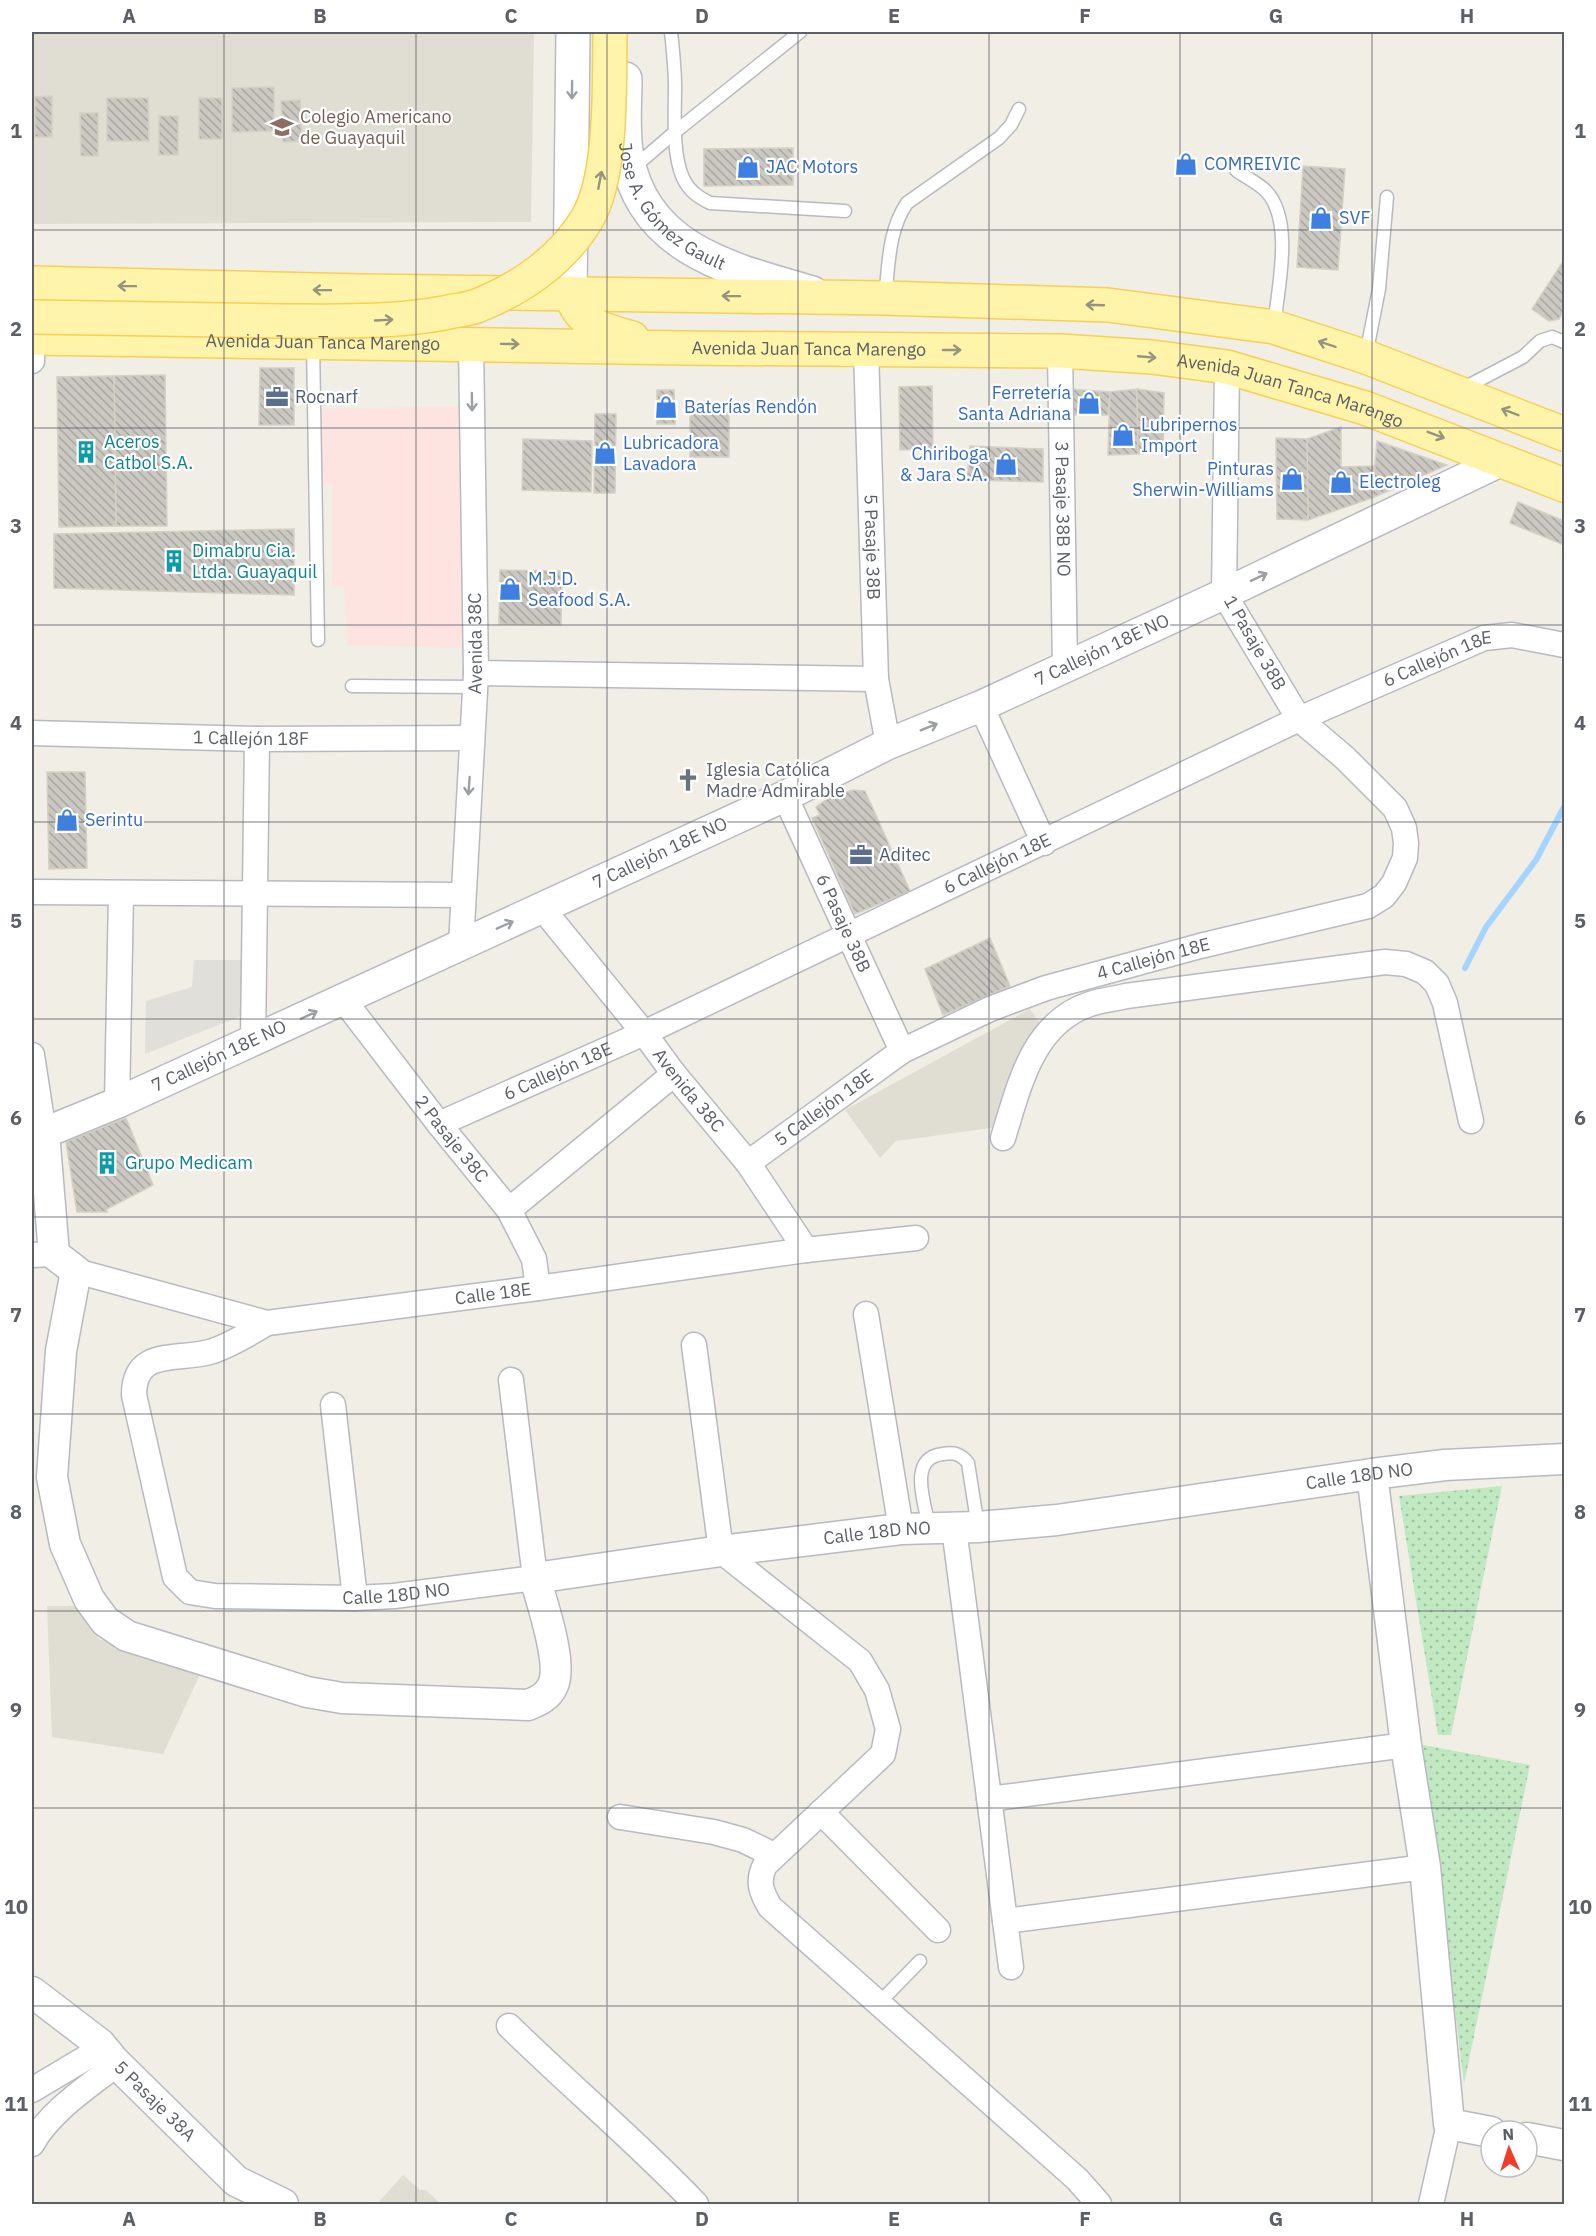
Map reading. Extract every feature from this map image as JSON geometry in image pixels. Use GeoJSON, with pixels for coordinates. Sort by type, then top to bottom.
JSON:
{"type":"FeatureCollection","features":[{"type":"Feature","properties":{"kind":"main road"},"geometry":{"type":"LineString","coordinates":[[573,32],[570,293],[574,306],[585,320],[607,332],[684,348]]}},
{"type":"Feature","properties":{"kind":"main road"},"geometry":{"type":"LineString","coordinates":[[32,317],[353,322],[411,319],[478,306],[534,276],[566,248],[588,218],[600,186],[606,147],[610,32]]}},
{"type":"Feature","properties":{"kind":"main road","name":"Jose A. Gómez Gault"},"geometry":{"type":"LineString","coordinates":[[625,32],[624,133],[630,171],[655,221],[677,240],[700,254],[742,272],[831,298]]}},
{"type":"Feature","properties":{"kind":"main road"},"geometry":{"type":"LineString","coordinates":[[32,283],[361,291],[885,298],[1108,305],[1274,327],[1366,357],[1564,434]]}},
{"type":"Feature","properties":{"kind":"main road","name":"Avenida Juan Tanca Marengo"},"geometry":{"type":"LineString","coordinates":[[32,338],[1060,351],[1152,357],[1227,367],[1365,408],[1564,485]]}},
{"type":"Feature","properties":{"kind":"street"},"geometry":{"type":"LineString","coordinates":[[32,338],[32,361]]}},
{"type":"Feature","properties":{"kind":"street","name":"Avenida 38C"},"geometry":{"type":"LineString","coordinates":[[461,945],[475,680],[471,344]]}},
{"type":"Feature","properties":{"kind":"street","name":"5 Pasaje 38B"},"geometry":{"type":"LineString","coordinates":[[867,349],[876,679],[888,744]]}},
{"type":"Feature","properties":{"kind":"street","name":"3 Pasaje 38B NO"},"geometry":{"type":"LineString","coordinates":[[1060,351],[1065,667]]}},
{"type":"Feature","properties":{"kind":"street","name":"1 Pasaje 38B"},"geometry":{"type":"LineString","coordinates":[[1227,367],[1224,594],[1299,719],[1345,758],[1395,808],[1404,828],[1406,843],[1401,871]]}},
{"type":"Feature","properties":{"kind":"street","name":"7 Callejón 18E NO"},"geometry":{"type":"LineString","coordinates":[[44,1133],[117,1103],[542,908],[785,796],[888,744],[981,706],[1224,594],[1467,475],[1501,461]]}},
{"type":"Feature","properties":{"kind":"street","name":"6 Callejón 18E"},"geometry":{"type":"LineString","coordinates":[[439,1124],[644,1033],[1299,719],[1484,638],[1512,636],[1564,645]]}},
{"type":"Feature","properties":{"kind":"street"},"geometry":{"type":"LineString","coordinates":[[475,680],[876,679]]}},
{"type":"Feature","properties":{"kind":"street"},"geometry":{"type":"LineString","coordinates":[[981,706],[1044,843]]}},
{"type":"Feature","properties":{"kind":"street","name":"1 Callejón 18F"},"geometry":{"type":"LineString","coordinates":[[32,734],[257,739],[472,738]]}},
{"type":"Feature","properties":{"kind":"street"},"geometry":{"type":"LineString","coordinates":[[253,1041],[257,739]]}},
{"type":"Feature","properties":{"kind":"street","name":"6 Pasaje 38B"},"geometry":{"type":"LineString","coordinates":[[785,796],[902,1050]]}},
{"type":"Feature","properties":{"kind":"street","name":"4 Callejón 18E"},"geometry":{"type":"LineString","coordinates":[[902,1050],[990,1009],[1046,988],[1200,946],[1368,906],[1384,896],[1401,871]]}},
{"type":"Feature","properties":{"kind":"street"},"geometry":{"type":"LineString","coordinates":[[32,892],[462,895]]}},
{"type":"Feature","properties":{"kind":"street"},"geometry":{"type":"LineString","coordinates":[[117,1103],[121,893]]}},
{"type":"Feature","properties":{"kind":"street","name":"Avenida 38C"},"geometry":{"type":"LineString","coordinates":[[542,908],[748,1163],[806,1250]]}},
{"type":"Feature","properties":{"kind":"street"},"geometry":{"type":"LineString","coordinates":[[1200,946],[1207,986]]}},
{"type":"Feature","properties":{"kind":"street"},"geometry":{"type":"LineString","coordinates":[[1003,1138],[1022,1076],[1037,1045],[1060,1019],[1089,1004],[1126,996],[1385,962],[1406,964],[1425,972],[1437,984],[1445,1003],[1472,1120]]}},
{"type":"Feature","properties":{"kind":"street"},"geometry":{"type":"LineString","coordinates":[[1046,988],[1060,1019]]}},
{"type":"Feature","properties":{"kind":"street","name":"2 Pasaje 38C"},"geometry":{"type":"LineString","coordinates":[[343,999],[439,1124],[509,1210],[534,1259],[538,1288]]}},
{"type":"Feature","properties":{"kind":"street","name":"5 Callejón 18E"},"geometry":{"type":"LineString","coordinates":[[748,1163],[902,1050]]}},
{"type":"Feature","properties":{"kind":"street"},"geometry":{"type":"LineString","coordinates":[[32,1055],[44,1133],[61,1351],[52,1477],[65,1544],[89,1599],[105,1621],[127,1636],[307,1692],[342,1698],[528,1706],[542,1700],[553,1685],[556,1664],[535,1578],[511,1380]]}},
{"type":"Feature","properties":{"kind":"street"},"geometry":{"type":"LineString","coordinates":[[509,1210],[674,1074]]}},
{"type":"Feature","properties":{"kind":"street","name":"Calle 18E"},"geometry":{"type":"LineString","coordinates":[[54,1260],[267,1323],[806,1250],[916,1238]]}},
{"type":"Feature","properties":{"kind":"street"},"geometry":{"type":"LineString","coordinates":[[866,1314],[940,1528],[989,1799],[1011,1967]]}},
{"type":"Feature","properties":{"kind":"street","name":"Calle 18D NO"},"geometry":{"type":"LineString","coordinates":[[267,1323],[236,1341],[210,1352],[152,1361],[140,1369],[134,1381],[134,1395],[175,1577],[190,1592],[215,1596],[355,1598],[394,1596],[721,1551],[940,1528],[1057,1520],[1445,1465],[1564,1459]]}},
{"type":"Feature","properties":{"kind":"street"},"geometry":{"type":"LineString","coordinates":[[694,1345],[721,1551],[860,1661],[877,1690],[888,1729],[883,1754],[765,1865],[760,1875],[763,1896],[770,1907],[1077,2179],[1099,2205]]}},
{"type":"Feature","properties":{"kind":"street"},"geometry":{"type":"LineString","coordinates":[[333,1405],[355,1598]]}},
{"type":"Feature","properties":{"kind":"street"},"geometry":{"type":"LineString","coordinates":[[1372,1474],[1406,1745],[1425,1867],[1449,2124],[1431,2205]]}},
{"type":"Feature","properties":{"kind":"street"},"geometry":{"type":"LineString","coordinates":[[989,1799],[1406,1745]]}},
{"type":"Feature","properties":{"kind":"street"},"geometry":{"type":"LineString","coordinates":[[821,1812],[938,1930]]}},
{"type":"Feature","properties":{"kind":"street"},"geometry":{"type":"LineString","coordinates":[[620,1817],[714,1832],[743,1840],[774,1856]]}},
{"type":"Feature","properties":{"kind":"street"},"geometry":{"type":"LineString","coordinates":[[1005,1921],[1425,1867]]}},
{"type":"Feature","properties":{"kind":"street","name":"5 Pasaje 38A"},"geometry":{"type":"LineString","coordinates":[[32,1992],[111,2056],[236,2181],[283,2205]]}},
{"type":"Feature","properties":{"kind":"street"},"geometry":{"type":"LineString","coordinates":[[509,2026],[660,2166],[696,2205]]}},
{"type":"Feature","properties":{"kind":"street"},"geometry":{"type":"LineString","coordinates":[[32,2090],[94,2053],[111,2056]]}},
{"type":"Feature","properties":{"kind":"street"},"geometry":{"type":"LineString","coordinates":[[32,2144],[38,2132],[111,2056]]}},
{"type":"Feature","properties":{"kind":"street"},"geometry":{"type":"LineString","coordinates":[[1449,2124],[1479,2130]]}},
{"type":"Feature","properties":{"kind":"street"},"geometry":{"type":"LineString","coordinates":[[1539,2140],[1564,2145]]}},
{"type":"Feature","properties":{"kind":"lane"},"geometry":{"type":"LineString","coordinates":[[671,32],[675,84],[675,132],[682,177],[696,196],[710,203],[845,211]]}},
{"type":"Feature","properties":{"kind":"lane"},"geometry":{"type":"LineString","coordinates":[[630,171],[800,32]]}},
{"type":"Feature","properties":{"kind":"lane"},"geometry":{"type":"LineString","coordinates":[[885,298],[891,238],[907,203],[999,138],[1011,125],[1019,109]]}},
{"type":"Feature","properties":{"kind":"lane"},"geometry":{"type":"LineString","coordinates":[[1236,170],[1266,192],[1280,213],[1283,234],[1274,327]]}},
{"type":"Feature","properties":{"kind":"lane"},"geometry":{"type":"LineString","coordinates":[[1366,357],[1379,289],[1387,197]]}},
{"type":"Feature","properties":{"kind":"lane"},"geometry":{"type":"LineString","coordinates":[[1457,392],[1523,357],[1540,341],[1564,329]]}},
{"type":"Feature","properties":{"kind":"lane"},"geometry":{"type":"LineString","coordinates":[[1552,337],[1564,342]]}},
{"type":"Feature","properties":{"kind":"lane"},"geometry":{"type":"LineString","coordinates":[[313,341],[318,640]]}},
{"type":"Feature","properties":{"kind":"lane"},"geometry":{"type":"LineString","coordinates":[[352,686],[475,680]]}},
{"type":"Feature","properties":{"kind":"lane"},"geometry":{"type":"LineString","coordinates":[[952,1453],[962,1456],[968,1463],[940,1528],[920,1475],[927,1458],[952,1453]]}},
{"type":"Feature","properties":{"kind":"lane"},"geometry":{"type":"LineString","coordinates":[[879,2003],[920,1961]]}},
{"type":"Feature","properties":{"kind":"shaded area","name":"Colegio Americano de Guayaquil"},"geometry":{"type":"Polygon","coordinates":[[[32,32],[534,32],[531,222],[32,224],[32,32]]]}},
{"type":"Feature","properties":{"kind":"shaded area"},"geometry":{"type":"Polygon","coordinates":[[[460,406],[466,648],[347,645],[344,587],[332,588],[332,485],[320,483],[322,432],[316,431],[315,409],[460,406]]]}},
{"type":"Feature","properties":{"kind":"shaded area"},"geometry":{"type":"Polygon","coordinates":[[[194,960],[241,960],[241,1016],[145,1054],[146,1001],[192,987],[194,960]]]}},
{"type":"Feature","properties":{"kind":"shaded area"},"geometry":{"type":"Polygon","coordinates":[[[1030,1009],[1043,1027],[998,1127],[896,1141],[880,1158],[845,1110],[1030,1009]]]}},
{"type":"Feature","properties":{"kind":"shaded area"},"geometry":{"type":"Polygon","coordinates":[[[47,1606],[81,1606],[99,1639],[202,1670],[163,1754],[52,1737],[47,1606]]]}},
{"type":"Feature","properties":{"kind":"shaded area"},"geometry":{"type":"Polygon","coordinates":[[[403,2175],[420,2190],[426,2190],[441,2204],[377,2204],[403,2175]]]}},
{"type":"Feature","properties":{"kind":"green space"},"geometry":{"type":"Polygon","coordinates":[[[1502,1486],[1451,1735],[1438,1735],[1399,1496],[1502,1486]]]}},
{"type":"Feature","properties":{"kind":"green space"},"geometry":{"type":"Polygon","coordinates":[[[1423,1745],[1530,1765],[1464,2084],[1423,1745]]]}},
{"type":"Feature","properties":{"kind":"building"},"geometry":{"type":"Polygon","coordinates":[[[274,87],[274,131],[232,132],[232,88],[274,87]]]}},
{"type":"Feature","properties":{"kind":"building"},"geometry":{"type":"Polygon","coordinates":[[[52,96],[52,137],[35,137],[35,97],[52,96]]]}},
{"type":"Feature","properties":{"kind":"building"},"geometry":{"type":"Polygon","coordinates":[[[107,98],[148,98],[149,141],[107,141],[107,98]]]}},
{"type":"Feature","properties":{"kind":"building"},"geometry":{"type":"Polygon","coordinates":[[[199,98],[222,98],[222,139],[199,139],[199,98]]]}},
{"type":"Feature","properties":{"kind":"building"},"geometry":{"type":"Polygon","coordinates":[[[300,100],[302,141],[283,142],[281,101],[300,100]]]}},
{"type":"Feature","properties":{"kind":"building"},"geometry":{"type":"Polygon","coordinates":[[[80,113],[98,113],[98,156],[81,156],[80,113]]]}},
{"type":"Feature","properties":{"kind":"building"},"geometry":{"type":"Polygon","coordinates":[[[159,116],[178,116],[178,155],[159,155],[159,116]]]}},
{"type":"Feature","properties":{"kind":"building","name":"JAC Motors"},"geometry":{"type":"Polygon","coordinates":[[[793,148],[793,185],[704,186],[704,149],[793,148]]]}},
{"type":"Feature","properties":{"kind":"building","name":"SVF"},"geometry":{"type":"Polygon","coordinates":[[[1303,166],[1345,169],[1338,270],[1297,267],[1303,166]]]}},
{"type":"Feature","properties":{"kind":"building"},"geometry":{"type":"Polygon","coordinates":[[[1564,260],[1564,310],[1559,319],[1549,321],[1532,309],[1564,260]]]}},
{"type":"Feature","properties":{"kind":"building","name":"Rocnarf"},"geometry":{"type":"Polygon","coordinates":[[[260,368],[294,368],[294,425],[259,425],[260,368]]]}},
{"type":"Feature","properties":{"kind":"building"},"geometry":{"type":"Polygon","coordinates":[[[165,375],[167,526],[116,526],[114,376],[165,375]]]}},
{"type":"Feature","properties":{"kind":"building","name":"Aceros Catbol S.A."},"geometry":{"type":"Polygon","coordinates":[[[114,376],[116,526],[59,527],[57,377],[114,376]]]}},
{"type":"Feature","properties":{"kind":"building"},"geometry":{"type":"Polygon","coordinates":[[[932,386],[933,449],[900,450],[899,387],[932,386]]]}},
{"type":"Feature","properties":{"kind":"building","name":"Ferretería Santa Adriana"},"geometry":{"type":"Polygon","coordinates":[[[1068,389],[1110,392],[1108,415],[1069,415],[1068,389]]]}},
{"type":"Feature","properties":{"kind":"building","name":"Lubripernos Import"},"geometry":{"type":"Polygon","coordinates":[[[1137,389],[1138,454],[1108,455],[1110,392],[1137,389]]]}},
{"type":"Feature","properties":{"kind":"building"},"geometry":{"type":"Polygon","coordinates":[[[1137,389],[1164,393],[1163,451],[1138,454],[1137,389]]]}},
{"type":"Feature","properties":{"kind":"building","name":"Baterías Rendón"},"geometry":{"type":"Polygon","coordinates":[[[657,390],[674,390],[675,424],[657,424],[657,390]]]}},
{"type":"Feature","properties":{"kind":"building"},"geometry":{"type":"Polygon","coordinates":[[[690,411],[729,411],[729,457],[690,457],[690,411]]]}},
{"type":"Feature","properties":{"kind":"building","name":"Lubricadora Lavadora"},"geometry":{"type":"Polygon","coordinates":[[[595,414],[616,414],[615,493],[594,493],[595,414]]]}},
{"type":"Feature","properties":{"kind":"building","name":"Electroleg"},"geometry":{"type":"Polygon","coordinates":[[[1341,427],[1341,467],[1375,466],[1372,498],[1308,520],[1307,439],[1341,427]]]}},
{"type":"Feature","properties":{"kind":"building","name":"Pinturas Sherwin-Williams"},"geometry":{"type":"Polygon","coordinates":[[[1276,438],[1307,439],[1308,520],[1277,519],[1276,438]]]}},
{"type":"Feature","properties":{"kind":"building"},"geometry":{"type":"Polygon","coordinates":[[[523,439],[592,441],[591,492],[522,490],[523,439]]]}},
{"type":"Feature","properties":{"kind":"building"},"geometry":{"type":"Polygon","coordinates":[[[1377,441],[1447,465],[1372,498],[1377,441]]]}},
{"type":"Feature","properties":{"kind":"building","name":"Chiriboga & Jara S.A."},"geometry":{"type":"Polygon","coordinates":[[[970,446],[1043,449],[1043,482],[967,480],[970,446]]]}},
{"type":"Feature","properties":{"kind":"building"},"geometry":{"type":"Polygon","coordinates":[[[1518,502],[1564,521],[1564,545],[1510,523],[1518,502]]]}},
{"type":"Feature","properties":{"kind":"building","name":"Dimabru Cia. Ltda. Guayaquil"},"geometry":{"type":"Polygon","coordinates":[[[294,529],[294,595],[54,588],[54,534],[294,529]]]}},
{"type":"Feature","properties":{"kind":"building"},"geometry":{"type":"Polygon","coordinates":[[[500,570],[562,571],[561,625],[499,624],[500,570]]]}},
{"type":"Feature","properties":{"kind":"building","name":"Serintu"},"geometry":{"type":"Polygon","coordinates":[[[47,772],[85,772],[87,868],[49,869],[47,772]]]}},
{"type":"Feature","properties":{"kind":"building","name":"Aditec"},"geometry":{"type":"Polygon","coordinates":[[[853,790],[865,791],[910,891],[855,914],[812,818],[820,815],[816,807],[830,797],[853,790]]]}},
{"type":"Feature","properties":{"kind":"building"},"geometry":{"type":"Polygon","coordinates":[[[990,938],[1010,986],[943,1015],[925,969],[990,938]]]}},
{"type":"Feature","properties":{"kind":"building","name":"Grupo Medicam"},"geometry":{"type":"Polygon","coordinates":[[[126,1118],[153,1185],[107,1209],[107,1212],[77,1212],[66,1142],[126,1118]]]}},
{"type":"Feature","properties":{"kind":"waterway"},"geometry":{"type":"LineString","coordinates":[[1465,968],[1486,927],[1536,860],[1564,807]]}},
{"type":"Feature","properties":{"kind":"place","name":"Colegio Americano de Guayaquil"},"geometry":{"type":"Point","coordinates":[282,127]}},
{"type":"Feature","properties":{"kind":"place","name":"COMREIVIC"},"geometry":{"type":"Point","coordinates":[1186,164]}},
{"type":"Feature","properties":{"kind":"place","name":"JAC Motors"},"geometry":{"type":"Point","coordinates":[748,167]}},
{"type":"Feature","properties":{"kind":"place","name":"SVF"},"geometry":{"type":"Point","coordinates":[1321,218]}},
{"type":"Feature","properties":{"kind":"place","name":"Rocnarf"},"geometry":{"type":"Point","coordinates":[277,397]}},
{"type":"Feature","properties":{"kind":"place","name":"Ferretería Santa Adriana"},"geometry":{"type":"Point","coordinates":[1089,403]}},
{"type":"Feature","properties":{"kind":"place","name":"Baterías Rendón"},"geometry":{"type":"Point","coordinates":[666,407]}},
{"type":"Feature","properties":{"kind":"place","name":"Lubripernos Import"},"geometry":{"type":"Point","coordinates":[1123,435]}},
{"type":"Feature","properties":{"kind":"place","name":"Aceros Catbol S.A."},"geometry":{"type":"Point","coordinates":[86,452]}},
{"type":"Feature","properties":{"kind":"place","name":"Lubricadora Lavadora"},"geometry":{"type":"Point","coordinates":[605,453]}},
{"type":"Feature","properties":{"kind":"place","name":"Chiriboga & Jara S.A."},"geometry":{"type":"Point","coordinates":[1006,464]}},
{"type":"Feature","properties":{"kind":"place","name":"Pinturas Sherwin-Williams"},"geometry":{"type":"Point","coordinates":[1292,479]}},
{"type":"Feature","properties":{"kind":"place","name":"Electroleg"},"geometry":{"type":"Point","coordinates":[1341,482]}},
{"type":"Feature","properties":{"kind":"place","name":"Dimabru Cia. Ltda. Guayaquil"},"geometry":{"type":"Point","coordinates":[174,561]}},
{"type":"Feature","properties":{"kind":"place","name":"M.J.D. Seafood S.A."},"geometry":{"type":"Point","coordinates":[510,589]}},
{"type":"Feature","properties":{"kind":"place","name":"Iglesia Católica Madre Admirable"},"geometry":{"type":"Point","coordinates":[688,780]}},
{"type":"Feature","properties":{"kind":"place","name":"Serintu"},"geometry":{"type":"Point","coordinates":[67,820]}},
{"type":"Feature","properties":{"kind":"place","name":"Aditec"},"geometry":{"type":"Point","coordinates":[861,855]}},
{"type":"Feature","properties":{"kind":"place","name":"Grupo Medicam"},"geometry":{"type":"Point","coordinates":[107,1163]}}]}
